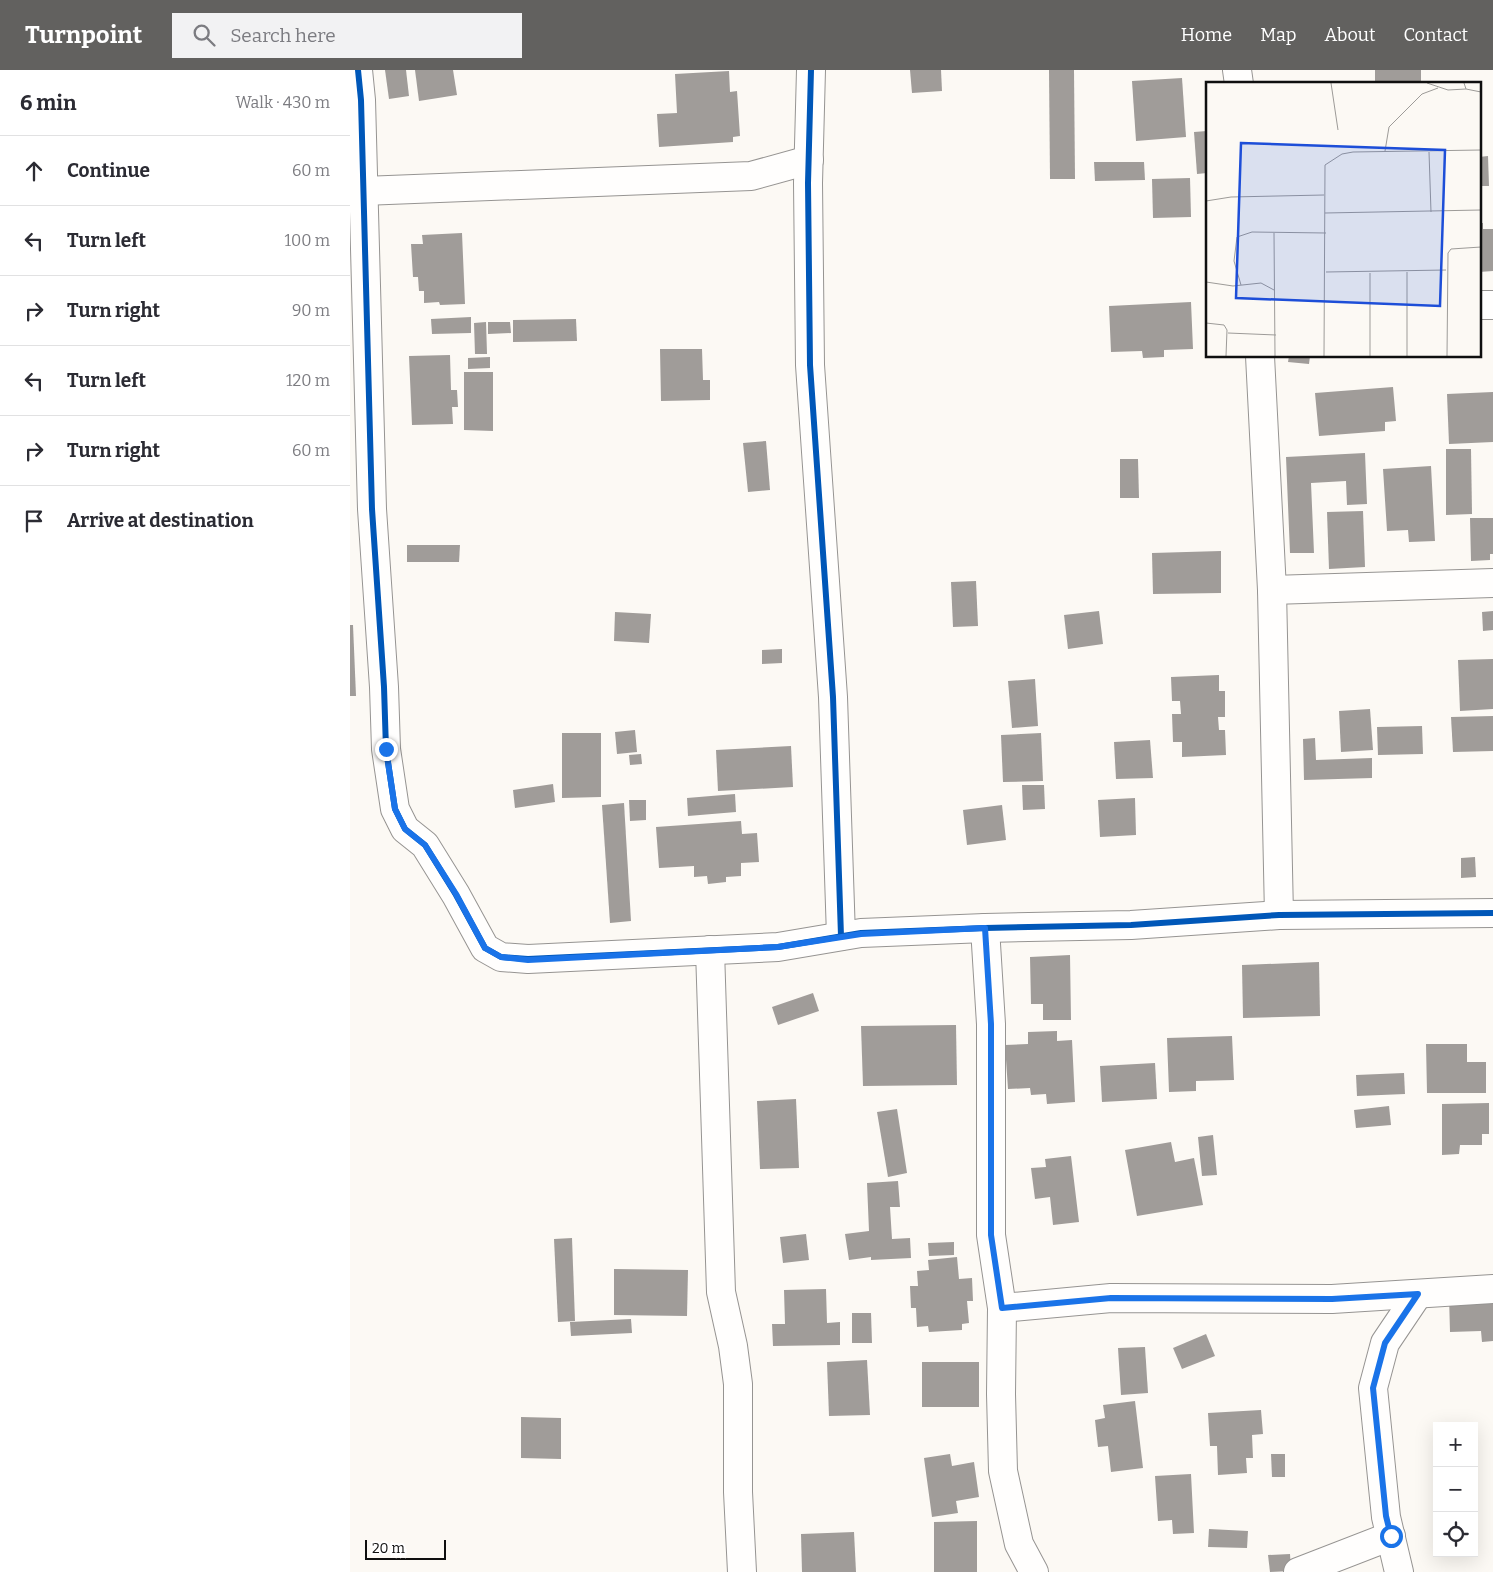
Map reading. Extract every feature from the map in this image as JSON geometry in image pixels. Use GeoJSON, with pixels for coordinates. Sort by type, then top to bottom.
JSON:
{"type":"FeatureCollection","features":[{"type":"Feature","properties":{"kind":"street"},"geometry":{"type":"LineString","coordinates":[[358,70],[361,100],[363,191],[361,509],[384,687],[386,749],[395,809],[405,829],[425,845],[456,894],[485,948],[501,957],[528,960],[778,947],[861,934],[985,928],[1131,925],[1279,915],[1493,913]]}},
{"type":"Feature","properties":{"kind":"street"},"geometry":{"type":"LineString","coordinates":[[810,70],[810,365],[833,697],[841,936]]}},
{"type":"Feature","properties":{"kind":"street"},"geometry":{"type":"LineString","coordinates":[[363,191],[751,176],[809,160]]}},
{"type":"Feature","properties":{"kind":"street"},"geometry":{"type":"LineString","coordinates":[[1480,305],[1493,305]]}},
{"type":"Feature","properties":{"kind":"street"},"geometry":{"type":"LineString","coordinates":[[1260,358],[1272,590],[1279,915]]}},
{"type":"Feature","properties":{"kind":"street"},"geometry":{"type":"LineString","coordinates":[[1272,590],[1493,584]]}},
{"type":"Feature","properties":{"kind":"street"},"geometry":{"type":"LineString","coordinates":[[985,928],[991,1024],[991,1235],[1002,1308],[1001,1394],[1003,1471],[1018,1544],[1034,1572]]}},
{"type":"Feature","properties":{"kind":"street"},"geometry":{"type":"LineString","coordinates":[[710,950],[721,1292],[733,1346],[738,1384],[738,1492],[742,1572]]}},
{"type":"Feature","properties":{"kind":"street"},"geometry":{"type":"LineString","coordinates":[[1002,1308],[1111,1298],[1332,1299],[1493,1288]]}},
{"type":"Feature","properties":{"kind":"street"},"geometry":{"type":"LineString","coordinates":[[1398,1572],[1386,1516],[1373,1388],[1385,1343],[1418,1294]]}},
{"type":"Feature","properties":{"kind":"street"},"geometry":{"type":"LineString","coordinates":[[1298,1572],[1391,1536]]}},
{"type":"Feature","properties":{"kind":"building"},"geometry":{"type":"Polygon","coordinates":[[[385,70],[406,70],[409,96],[389,99],[385,70]]]}},
{"type":"Feature","properties":{"kind":"building"},"geometry":{"type":"Polygon","coordinates":[[[415,70],[453,70],[457,95],[419,101],[415,70]]]}},
{"type":"Feature","properties":{"kind":"building"},"geometry":{"type":"Polygon","coordinates":[[[910,70],[941,70],[942,91],[912,93],[910,70]]]}},
{"type":"Feature","properties":{"kind":"building"},"geometry":{"type":"Polygon","coordinates":[[[1049,70],[1074,70],[1075,179],[1050,179],[1049,70]]]}},
{"type":"Feature","properties":{"kind":"building"},"geometry":{"type":"Polygon","coordinates":[[[1375,70],[1421,70],[1421,82],[1375,82],[1375,70]]]}},
{"type":"Feature","properties":{"kind":"building"},"geometry":{"type":"Polygon","coordinates":[[[729,71],[730,92],[737,91],[740,136],[733,137],[733,142],[659,147],[657,114],[677,113],[675,74],[729,71]]]}},
{"type":"Feature","properties":{"kind":"building"},"geometry":{"type":"Polygon","coordinates":[[[1182,78],[1186,137],[1136,141],[1132,81],[1182,78]]]}},
{"type":"Feature","properties":{"kind":"building"},"geometry":{"type":"Polygon","coordinates":[[[1206,131],[1206,173],[1197,174],[1194,132],[1206,131]]]}},
{"type":"Feature","properties":{"kind":"building"},"geometry":{"type":"Polygon","coordinates":[[[1488,156],[1489,186],[1480,186],[1480,157],[1488,156]]]}},
{"type":"Feature","properties":{"kind":"building"},"geometry":{"type":"Polygon","coordinates":[[[1094,162],[1144,162],[1145,180],[1095,181],[1094,162]]]}},
{"type":"Feature","properties":{"kind":"building"},"geometry":{"type":"Polygon","coordinates":[[[1190,178],[1191,217],[1153,218],[1152,179],[1190,178]]]}},
{"type":"Feature","properties":{"kind":"building"},"geometry":{"type":"Polygon","coordinates":[[[1480,223],[1483,223],[1483,229],[1493,229],[1493,271],[1480,272],[1480,223]]]}},
{"type":"Feature","properties":{"kind":"building"},"geometry":{"type":"Polygon","coordinates":[[[462,233],[465,304],[440,305],[439,302],[424,303],[424,291],[419,291],[418,277],[413,277],[411,244],[423,244],[422,235],[462,233]]]}},
{"type":"Feature","properties":{"kind":"building"},"geometry":{"type":"Polygon","coordinates":[[[1191,302],[1193,349],[1164,350],[1164,357],[1143,358],[1142,351],[1111,352],[1109,306],[1191,302]]]}},
{"type":"Feature","properties":{"kind":"building"},"geometry":{"type":"Polygon","coordinates":[[[471,317],[471,333],[432,334],[431,319],[471,317]]]}},
{"type":"Feature","properties":{"kind":"building"},"geometry":{"type":"Polygon","coordinates":[[[576,319],[577,341],[513,342],[513,320],[576,319]]]}},
{"type":"Feature","properties":{"kind":"building"},"geometry":{"type":"Polygon","coordinates":[[[486,322],[487,354],[475,354],[474,323],[486,322]]]}},
{"type":"Feature","properties":{"kind":"building"},"geometry":{"type":"Polygon","coordinates":[[[488,322],[510,322],[511,333],[488,334],[488,322]]]}},
{"type":"Feature","properties":{"kind":"building"},"geometry":{"type":"Polygon","coordinates":[[[660,349],[702,349],[703,380],[710,380],[710,400],[661,401],[660,349]]]}},
{"type":"Feature","properties":{"kind":"building"},"geometry":{"type":"Polygon","coordinates":[[[450,355],[451,390],[457,390],[458,407],[452,407],[453,424],[412,425],[409,356],[450,355]]]}},
{"type":"Feature","properties":{"kind":"building"},"geometry":{"type":"Polygon","coordinates":[[[490,357],[490,368],[468,369],[468,358],[490,357]]]}},
{"type":"Feature","properties":{"kind":"building"},"geometry":{"type":"Polygon","coordinates":[[[1289,358],[1310,358],[1309,364],[1288,362],[1289,358]]]}},
{"type":"Feature","properties":{"kind":"building"},"geometry":{"type":"Polygon","coordinates":[[[464,372],[493,372],[493,431],[464,430],[464,372]]]}},
{"type":"Feature","properties":{"kind":"building"},"geometry":{"type":"Polygon","coordinates":[[[1393,387],[1396,421],[1385,422],[1385,431],[1319,436],[1315,393],[1393,387]]]}},
{"type":"Feature","properties":{"kind":"building"},"geometry":{"type":"Polygon","coordinates":[[[1493,392],[1493,442],[1449,444],[1447,394],[1493,392]]]}},
{"type":"Feature","properties":{"kind":"building"},"geometry":{"type":"Polygon","coordinates":[[[766,441],[770,490],[748,492],[743,443],[766,441]]]}},
{"type":"Feature","properties":{"kind":"building"},"geometry":{"type":"Polygon","coordinates":[[[1446,449],[1471,449],[1472,514],[1446,515],[1446,449]]]}},
{"type":"Feature","properties":{"kind":"building"},"geometry":{"type":"Polygon","coordinates":[[[1365,453],[1367,504],[1347,505],[1346,481],[1311,483],[1314,553],[1290,553],[1286,457],[1365,453]]]}},
{"type":"Feature","properties":{"kind":"building"},"geometry":{"type":"Polygon","coordinates":[[[1120,459],[1138,459],[1139,498],[1120,498],[1120,459]]]}},
{"type":"Feature","properties":{"kind":"building"},"geometry":{"type":"Polygon","coordinates":[[[1431,466],[1435,541],[1409,542],[1408,530],[1387,531],[1383,469],[1431,466]]]}},
{"type":"Feature","properties":{"kind":"building"},"geometry":{"type":"Polygon","coordinates":[[[1363,511],[1365,567],[1329,569],[1327,512],[1363,511]]]}},
{"type":"Feature","properties":{"kind":"building"},"geometry":{"type":"Polygon","coordinates":[[[1470,518],[1493,518],[1493,554],[1490,554],[1490,560],[1471,561],[1470,518]]]}},
{"type":"Feature","properties":{"kind":"building"},"geometry":{"type":"Polygon","coordinates":[[[407,545],[460,545],[459,562],[407,562],[407,545]]]}},
{"type":"Feature","properties":{"kind":"building"},"geometry":{"type":"Polygon","coordinates":[[[1221,551],[1221,593],[1153,594],[1152,553],[1221,551]]]}},
{"type":"Feature","properties":{"kind":"building"},"geometry":{"type":"Polygon","coordinates":[[[976,581],[978,626],[953,627],[951,582],[976,581]]]}},
{"type":"Feature","properties":{"kind":"building"},"geometry":{"type":"Polygon","coordinates":[[[1099,611],[1103,644],[1068,649],[1064,615],[1099,611]]]}},
{"type":"Feature","properties":{"kind":"building"},"geometry":{"type":"Polygon","coordinates":[[[1493,611],[1493,630],[1483,631],[1482,612],[1493,611]]]}},
{"type":"Feature","properties":{"kind":"building"},"geometry":{"type":"Polygon","coordinates":[[[615,612],[651,614],[649,643],[614,641],[615,612]]]}},
{"type":"Feature","properties":{"kind":"building"},"geometry":{"type":"Polygon","coordinates":[[[350,625],[353,625],[356,696],[350,696],[350,625]]]}},
{"type":"Feature","properties":{"kind":"building"},"geometry":{"type":"Polygon","coordinates":[[[782,649],[782,663],[762,664],[762,650],[782,649]]]}},
{"type":"Feature","properties":{"kind":"building"},"geometry":{"type":"Polygon","coordinates":[[[1493,659],[1493,709],[1460,711],[1458,660],[1493,659]]]}},
{"type":"Feature","properties":{"kind":"building"},"geometry":{"type":"Polygon","coordinates":[[[1219,675],[1219,691],[1225,691],[1225,717],[1218,717],[1219,730],[1225,730],[1226,755],[1182,757],[1182,742],[1173,742],[1172,714],[1181,714],[1180,701],[1172,701],[1171,677],[1219,675]]]}},
{"type":"Feature","properties":{"kind":"building"},"geometry":{"type":"Polygon","coordinates":[[[1035,679],[1038,726],[1012,728],[1008,681],[1035,679]]]}},
{"type":"Feature","properties":{"kind":"building"},"geometry":{"type":"Polygon","coordinates":[[[1370,709],[1373,750],[1341,752],[1339,711],[1370,709]]]}},
{"type":"Feature","properties":{"kind":"building"},"geometry":{"type":"Polygon","coordinates":[[[1493,716],[1493,751],[1453,752],[1451,717],[1493,716]]]}},
{"type":"Feature","properties":{"kind":"building"},"geometry":{"type":"Polygon","coordinates":[[[1422,726],[1423,754],[1378,755],[1377,727],[1422,726]]]}},
{"type":"Feature","properties":{"kind":"building"},"geometry":{"type":"Polygon","coordinates":[[[635,730],[637,752],[617,754],[615,732],[635,730]]]}},
{"type":"Feature","properties":{"kind":"building"},"geometry":{"type":"Polygon","coordinates":[[[562,733],[601,733],[601,797],[562,798],[562,733]]]}},
{"type":"Feature","properties":{"kind":"building"},"geometry":{"type":"Polygon","coordinates":[[[1041,733],[1043,781],[1003,782],[1001,735],[1041,733]]]}},
{"type":"Feature","properties":{"kind":"building"},"geometry":{"type":"Polygon","coordinates":[[[1315,738],[1316,760],[1372,758],[1372,778],[1304,780],[1303,739],[1315,738]]]}},
{"type":"Feature","properties":{"kind":"building"},"geometry":{"type":"Polygon","coordinates":[[[1150,740],[1153,778],[1116,779],[1114,742],[1150,740]]]}},
{"type":"Feature","properties":{"kind":"building"},"geometry":{"type":"Polygon","coordinates":[[[791,746],[793,787],[718,791],[716,750],[791,746]]]}},
{"type":"Feature","properties":{"kind":"building"},"geometry":{"type":"Polygon","coordinates":[[[641,754],[642,764],[630,765],[629,755],[641,754]]]}},
{"type":"Feature","properties":{"kind":"building"},"geometry":{"type":"Polygon","coordinates":[[[553,784],[555,802],[515,808],[513,790],[553,784]]]}},
{"type":"Feature","properties":{"kind":"building"},"geometry":{"type":"Polygon","coordinates":[[[1022,785],[1044,785],[1045,809],[1023,810],[1022,785]]]}},
{"type":"Feature","properties":{"kind":"building"},"geometry":{"type":"Polygon","coordinates":[[[735,794],[736,812],[688,816],[687,798],[735,794]]]}},
{"type":"Feature","properties":{"kind":"building"},"geometry":{"type":"Polygon","coordinates":[[[1135,798],[1136,835],[1100,837],[1098,800],[1135,798]]]}},
{"type":"Feature","properties":{"kind":"building"},"geometry":{"type":"Polygon","coordinates":[[[629,800],[646,800],[646,820],[630,821],[629,800]]]}},
{"type":"Feature","properties":{"kind":"building"},"geometry":{"type":"Polygon","coordinates":[[[624,803],[631,921],[610,923],[602,805],[624,803]]]}},
{"type":"Feature","properties":{"kind":"building"},"geometry":{"type":"Polygon","coordinates":[[[1002,805],[1006,840],[967,845],[963,810],[1002,805]]]}},
{"type":"Feature","properties":{"kind":"building"},"geometry":{"type":"Polygon","coordinates":[[[741,821],[742,834],[757,833],[759,862],[741,863],[741,876],[726,877],[726,882],[708,884],[707,876],[694,877],[694,866],[659,868],[656,827],[741,821]]]}},
{"type":"Feature","properties":{"kind":"building"},"geometry":{"type":"Polygon","coordinates":[[[1475,857],[1476,877],[1461,878],[1461,858],[1475,857]]]}},
{"type":"Feature","properties":{"kind":"building"},"geometry":{"type":"Polygon","coordinates":[[[1070,955],[1071,1020],[1043,1020],[1043,1004],[1031,1004],[1030,957],[1070,955]]]}},
{"type":"Feature","properties":{"kind":"building"},"geometry":{"type":"Polygon","coordinates":[[[1319,962],[1320,1016],[1243,1018],[1242,965],[1319,962]]]}},
{"type":"Feature","properties":{"kind":"building"},"geometry":{"type":"Polygon","coordinates":[[[813,993],[819,1011],[778,1025],[772,1007],[813,993]]]}},
{"type":"Feature","properties":{"kind":"building"},"geometry":{"type":"Polygon","coordinates":[[[956,1025],[957,1085],[863,1086],[861,1026],[956,1025]]]}},
{"type":"Feature","properties":{"kind":"building"},"geometry":{"type":"Polygon","coordinates":[[[1057,1031],[1057,1041],[1072,1040],[1075,1102],[1047,1104],[1046,1094],[1031,1095],[1030,1088],[1008,1089],[1005,1045],[1028,1044],[1028,1032],[1057,1031]]]}},
{"type":"Feature","properties":{"kind":"building"},"geometry":{"type":"Polygon","coordinates":[[[1232,1036],[1234,1080],[1196,1081],[1196,1091],[1169,1092],[1167,1038],[1232,1036]]]}},
{"type":"Feature","properties":{"kind":"building"},"geometry":{"type":"Polygon","coordinates":[[[1426,1044],[1467,1044],[1467,1062],[1486,1062],[1486,1093],[1427,1093],[1426,1044]]]}},
{"type":"Feature","properties":{"kind":"building"},"geometry":{"type":"Polygon","coordinates":[[[1155,1063],[1157,1099],[1102,1102],[1100,1066],[1155,1063]]]}},
{"type":"Feature","properties":{"kind":"building"},"geometry":{"type":"Polygon","coordinates":[[[1404,1073],[1405,1094],[1357,1096],[1356,1075],[1404,1073]]]}},
{"type":"Feature","properties":{"kind":"building"},"geometry":{"type":"Polygon","coordinates":[[[796,1099],[799,1168],[760,1169],[757,1101],[796,1099]]]}},
{"type":"Feature","properties":{"kind":"building"},"geometry":{"type":"Polygon","coordinates":[[[1489,1103],[1489,1134],[1482,1134],[1482,1145],[1460,1145],[1459,1154],[1442,1155],[1442,1104],[1489,1103]]]}},
{"type":"Feature","properties":{"kind":"building"},"geometry":{"type":"Polygon","coordinates":[[[1389,1106],[1391,1125],[1356,1128],[1354,1110],[1389,1106]]]}},
{"type":"Feature","properties":{"kind":"building"},"geometry":{"type":"Polygon","coordinates":[[[897,1109],[907,1173],[888,1177],[877,1112],[897,1109]]]}},
{"type":"Feature","properties":{"kind":"building"},"geometry":{"type":"Polygon","coordinates":[[[1213,1135],[1217,1175],[1202,1176],[1198,1137],[1213,1135]]]}},
{"type":"Feature","properties":{"kind":"building"},"geometry":{"type":"Polygon","coordinates":[[[1171,1142],[1175,1162],[1194,1158],[1203,1205],[1137,1216],[1125,1150],[1171,1142]]]}},
{"type":"Feature","properties":{"kind":"building"},"geometry":{"type":"Polygon","coordinates":[[[1071,1156],[1079,1222],[1053,1225],[1050,1197],[1035,1199],[1031,1168],[1046,1167],[1045,1159],[1071,1156]]]}},
{"type":"Feature","properties":{"kind":"building"},"geometry":{"type":"Polygon","coordinates":[[[898,1181],[900,1207],[890,1207],[892,1239],[910,1238],[911,1258],[871,1260],[871,1257],[849,1260],[845,1234],[869,1231],[867,1183],[898,1181]]]}},
{"type":"Feature","properties":{"kind":"building"},"geometry":{"type":"Polygon","coordinates":[[[806,1234],[809,1260],[783,1263],[780,1237],[806,1234]]]}},
{"type":"Feature","properties":{"kind":"building"},"geometry":{"type":"Polygon","coordinates":[[[572,1238],[575,1321],[558,1322],[554,1239],[572,1238]]]}},
{"type":"Feature","properties":{"kind":"building"},"geometry":{"type":"Polygon","coordinates":[[[954,1242],[954,1255],[929,1256],[928,1243],[954,1242]]]}},
{"type":"Feature","properties":{"kind":"building"},"geometry":{"type":"Polygon","coordinates":[[[957,1257],[959,1279],[972,1278],[973,1301],[967,1301],[969,1323],[962,1324],[962,1330],[929,1332],[928,1326],[917,1327],[916,1308],[911,1308],[910,1286],[918,1286],[917,1271],[929,1270],[928,1260],[957,1257]]]}},
{"type":"Feature","properties":{"kind":"building"},"geometry":{"type":"Polygon","coordinates":[[[614,1269],[688,1270],[687,1316],[614,1315],[614,1269]]]}},
{"type":"Feature","properties":{"kind":"building"},"geometry":{"type":"Polygon","coordinates":[[[826,1289],[827,1323],[840,1322],[840,1345],[773,1346],[772,1324],[785,1324],[784,1290],[826,1289]]]}},
{"type":"Feature","properties":{"kind":"building"},"geometry":{"type":"Polygon","coordinates":[[[1449,1296],[1493,1296],[1493,1341],[1482,1342],[1481,1331],[1450,1332],[1449,1296]]]}},
{"type":"Feature","properties":{"kind":"building"},"geometry":{"type":"Polygon","coordinates":[[[852,1313],[871,1313],[872,1343],[852,1343],[852,1313]]]}},
{"type":"Feature","properties":{"kind":"building"},"geometry":{"type":"Polygon","coordinates":[[[631,1319],[632,1333],[571,1336],[570,1322],[631,1319]]]}},
{"type":"Feature","properties":{"kind":"building"},"geometry":{"type":"Polygon","coordinates":[[[1206,1334],[1215,1356],[1182,1369],[1173,1348],[1206,1334]]]}},
{"type":"Feature","properties":{"kind":"building"},"geometry":{"type":"Polygon","coordinates":[[[1145,1347],[1148,1393],[1121,1395],[1118,1348],[1145,1347]]]}},
{"type":"Feature","properties":{"kind":"building"},"geometry":{"type":"Polygon","coordinates":[[[867,1360],[870,1415],[829,1416],[827,1362],[867,1360]]]}},
{"type":"Feature","properties":{"kind":"building"},"geometry":{"type":"Polygon","coordinates":[[[922,1362],[979,1362],[979,1407],[922,1407],[922,1362]]]}},
{"type":"Feature","properties":{"kind":"building"},"geometry":{"type":"Polygon","coordinates":[[[1135,1401],[1143,1468],[1111,1472],[1108,1446],[1098,1447],[1095,1420],[1105,1418],[1103,1405],[1135,1401]]]}},
{"type":"Feature","properties":{"kind":"building"},"geometry":{"type":"Polygon","coordinates":[[[1261,1410],[1263,1434],[1252,1435],[1253,1458],[1246,1458],[1247,1473],[1218,1475],[1217,1446],[1210,1446],[1208,1413],[1261,1410]]]}},
{"type":"Feature","properties":{"kind":"building"},"geometry":{"type":"Polygon","coordinates":[[[521,1417],[561,1418],[561,1459],[521,1458],[521,1417]]]}},
{"type":"Feature","properties":{"kind":"building"},"geometry":{"type":"Polygon","coordinates":[[[950,1454],[952,1466],[974,1462],[979,1497],[956,1501],[958,1513],[932,1517],[924,1458],[950,1454]]]}},
{"type":"Feature","properties":{"kind":"building"},"geometry":{"type":"Polygon","coordinates":[[[1271,1454],[1285,1454],[1285,1477],[1272,1477],[1271,1454]]]}},
{"type":"Feature","properties":{"kind":"building"},"geometry":{"type":"Polygon","coordinates":[[[1191,1474],[1194,1533],[1173,1534],[1172,1520],[1158,1521],[1155,1476],[1191,1474]]]}},
{"type":"Feature","properties":{"kind":"building"},"geometry":{"type":"Polygon","coordinates":[[[977,1521],[977,1572],[934,1572],[934,1522],[977,1521]]]}},
{"type":"Feature","properties":{"kind":"building"},"geometry":{"type":"Polygon","coordinates":[[[1209,1529],[1248,1531],[1247,1548],[1208,1547],[1209,1529]]]}},
{"type":"Feature","properties":{"kind":"building"},"geometry":{"type":"Polygon","coordinates":[[[854,1532],[856,1572],[802,1572],[801,1534],[854,1532]]]}},
{"type":"Feature","properties":{"kind":"building"},"geometry":{"type":"Polygon","coordinates":[[[1290,1554],[1291,1571],[1270,1572],[1268,1555],[1290,1554]]]}},
{"type":"Feature","properties":{"kind":"cycle path"},"geometry":{"type":"LineString","coordinates":[[358,70],[361,100],[372,509],[384,687],[386,749],[395,809],[405,829],[425,845],[456,895],[485,948],[501,957],[528,959],[778,947],[861,933],[1131,925],[1279,915],[1493,913]]}},
{"type":"Feature","properties":{"kind":"cycle path"},"geometry":{"type":"LineString","coordinates":[[811,70],[808,183],[810,365],[833,697],[841,936]]}},
{"type":"Feature","properties":{"kind":"route"},"geometry":{"type":"LineString","coordinates":[[386,749],[395,809],[405,829],[425,845],[456,894],[485,948],[501,957],[528,960],[778,947],[861,934],[985,928],[991,1024],[991,1235],[1002,1308],[1111,1298],[1332,1299],[1418,1294],[1385,1343],[1373,1388],[1386,1516],[1391,1536]]}}]}
